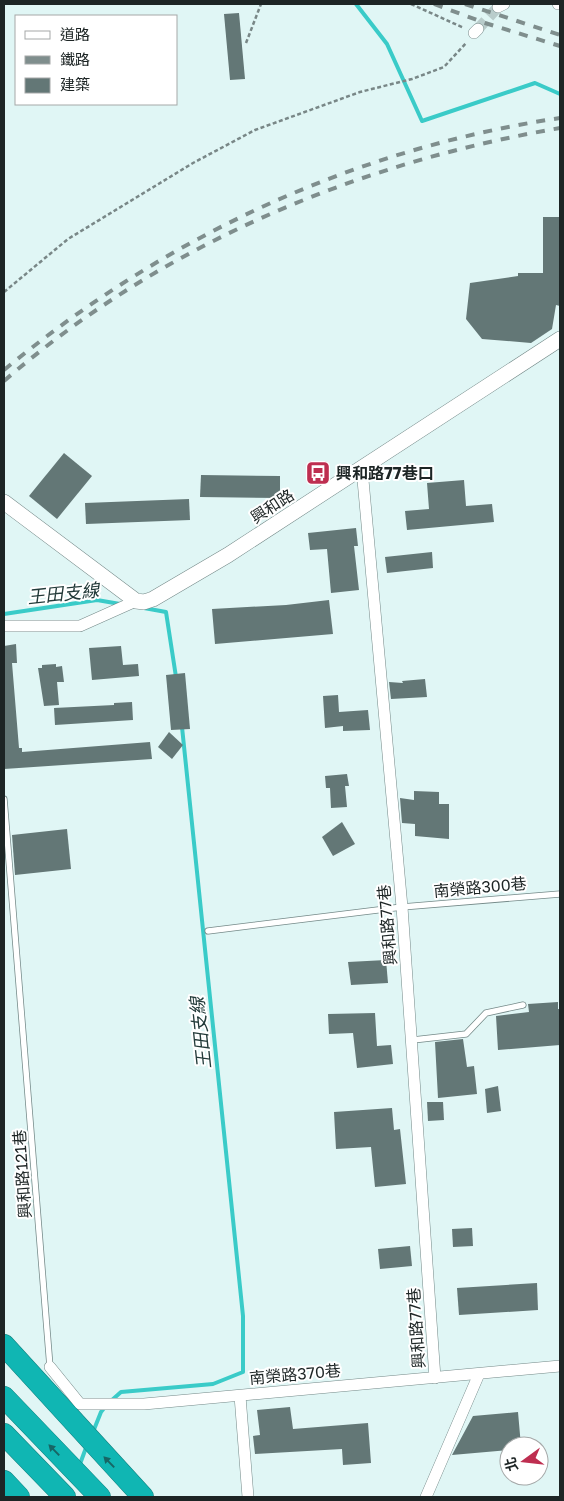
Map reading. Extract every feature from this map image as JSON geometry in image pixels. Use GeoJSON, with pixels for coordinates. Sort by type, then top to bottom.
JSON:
{"type":"FeatureCollection","features":[{"type":"Feature","properties":{"kind":"highway"},"geometry":{"type":"LineString","coordinates":[[4,1344],[143,1497]]}},
{"type":"Feature","properties":{"kind":"highway"},"geometry":{"type":"LineString","coordinates":[[4,1398],[100,1497]]}},
{"type":"Feature","properties":{"kind":"highway"},"geometry":{"type":"LineString","coordinates":[[4,1434],[65,1497]]}},
{"type":"Feature","properties":{"kind":"highway"},"geometry":{"type":"LineString","coordinates":[[4,1481],[19,1497]]}},
{"type":"Feature","properties":{"kind":"street","name":"興和路"},"geometry":{"type":"LineString","coordinates":[[136,601],[144,602],[153,599],[228,555],[560,338]]}},
{"type":"Feature","properties":{"kind":"street","name":"興和路77巷"},"geometry":{"type":"LineString","coordinates":[[362,469],[413,1040],[435,1378]]}},
{"type":"Feature","properties":{"kind":"street"},"geometry":{"type":"LineString","coordinates":[[4,502],[136,601],[80,626],[4,626]]}},
{"type":"Feature","properties":{"kind":"street","name":"南榮路370巷"},"geometry":{"type":"LineString","coordinates":[[50,1367],[80,1404],[144,1404],[560,1366]]}},
{"type":"Feature","properties":{"kind":"street"},"geometry":{"type":"LineString","coordinates":[[426,1497],[479,1374]]}},
{"type":"Feature","properties":{"kind":"street"},"geometry":{"type":"LineString","coordinates":[[240,1396],[248,1497]]}},
{"type":"Feature","properties":{"kind":"lane","name":"興和路121巷"},"geometry":{"type":"LineString","coordinates":[[4,799],[50,1367]]}},
{"type":"Feature","properties":{"kind":"lane","name":"南榮路300巷"},"geometry":{"type":"LineString","coordinates":[[208,931],[402,907],[560,894]]}},
{"type":"Feature","properties":{"kind":"lane"},"geometry":{"type":"LineString","coordinates":[[413,1040],[466,1034],[486,1013],[523,1005]]}},
{"type":"Feature","properties":{"kind":"path"},"geometry":{"type":"LineString","coordinates":[[246,43],[261,4]]}},
{"type":"Feature","properties":{"kind":"path"},"geometry":{"type":"LineString","coordinates":[[4,292],[68,240],[202,158],[254,130],[360,92],[412,79],[444,67],[476,31],[411,4]]}},
{"type":"Feature","properties":{"kind":"building"},"geometry":{"type":"Polygon","coordinates":[[[239,13],[245,79],[230,80],[224,14],[239,13]]]}},
{"type":"Feature","properties":{"kind":"building"},"geometry":{"type":"Polygon","coordinates":[[[543,217],[560,217],[560,306],[556,305],[552,329],[531,343],[482,339],[466,319],[470,283],[518,276],[518,273],[543,273],[543,217]]]}},
{"type":"Feature","properties":{"kind":"building"},"geometry":{"type":"Polygon","coordinates":[[[64,453],[92,476],[57,519],[29,496],[64,453]]]}},
{"type":"Feature","properties":{"kind":"building"},"geometry":{"type":"Polygon","coordinates":[[[201,475],[280,476],[280,498],[200,497],[201,475]]]}},
{"type":"Feature","properties":{"kind":"building"},"geometry":{"type":"Polygon","coordinates":[[[464,480],[466,506],[492,504],[494,522],[407,530],[405,511],[429,509],[427,483],[464,480]]]}},
{"type":"Feature","properties":{"kind":"building"},"geometry":{"type":"Polygon","coordinates":[[[189,499],[190,520],[86,524],[85,503],[189,499]]]}},
{"type":"Feature","properties":{"kind":"building"},"geometry":{"type":"Polygon","coordinates":[[[356,528],[358,546],[354,546],[359,590],[331,593],[327,549],[310,550],[308,533],[356,528]]]}},
{"type":"Feature","properties":{"kind":"building"},"geometry":{"type":"Polygon","coordinates":[[[432,552],[433,568],[387,573],[385,557],[432,552]]]}},
{"type":"Feature","properties":{"kind":"building"},"geometry":{"type":"Polygon","coordinates":[[[329,600],[333,634],[215,644],[212,609],[286,605],[329,600]]]}},
{"type":"Feature","properties":{"kind":"building"},"geometry":{"type":"Polygon","coordinates":[[[16,644],[17,663],[12,663],[19,748],[22,748],[22,752],[150,742],[152,759],[4,769],[4,646],[16,644]]]}},
{"type":"Feature","properties":{"kind":"building"},"geometry":{"type":"Polygon","coordinates":[[[121,646],[123,665],[138,664],[139,676],[92,680],[89,648],[121,646]]]}},
{"type":"Feature","properties":{"kind":"building"},"geometry":{"type":"Polygon","coordinates":[[[56,664],[56,667],[62,666],[64,682],[57,682],[59,705],[44,706],[38,668],[42,668],[42,665],[56,664]]]}},
{"type":"Feature","properties":{"kind":"building"},"geometry":{"type":"Polygon","coordinates":[[[185,673],[190,729],[171,730],[166,675],[185,673]]]}},
{"type":"Feature","properties":{"kind":"building"},"geometry":{"type":"Polygon","coordinates":[[[425,679],[427,697],[391,699],[389,682],[403,683],[402,681],[425,679]]]}},
{"type":"Feature","properties":{"kind":"building"},"geometry":{"type":"Polygon","coordinates":[[[338,695],[339,712],[368,710],[370,730],[343,731],[343,726],[325,728],[323,696],[338,695]]]}},
{"type":"Feature","properties":{"kind":"building"},"geometry":{"type":"Polygon","coordinates":[[[132,702],[133,720],[55,725],[54,708],[114,705],[114,703],[132,702]]]}},
{"type":"Feature","properties":{"kind":"building"},"geometry":{"type":"Polygon","coordinates":[[[169,732],[183,745],[172,759],[158,747],[169,732]]]}},
{"type":"Feature","properties":{"kind":"building"},"geometry":{"type":"Polygon","coordinates":[[[347,774],[349,786],[345,786],[347,807],[331,808],[330,788],[326,788],[325,776],[347,774]]]}},
{"type":"Feature","properties":{"kind":"building"},"geometry":{"type":"Polygon","coordinates":[[[414,791],[439,792],[439,804],[449,804],[449,839],[415,836],[415,824],[402,823],[400,798],[414,800],[414,791]]]}},
{"type":"Feature","properties":{"kind":"building"},"geometry":{"type":"Polygon","coordinates":[[[342,822],[355,844],[333,856],[322,837],[342,822]]]}},
{"type":"Feature","properties":{"kind":"building"},"geometry":{"type":"Polygon","coordinates":[[[67,829],[71,869],[15,875],[12,835],[67,829]]]}},
{"type":"Feature","properties":{"kind":"building"},"geometry":{"type":"Polygon","coordinates":[[[386,960],[388,983],[351,985],[348,962],[386,960]]]}},
{"type":"Feature","properties":{"kind":"building"},"geometry":{"type":"Polygon","coordinates":[[[558,1002],[558,1009],[560,1009],[560,1045],[498,1050],[496,1016],[529,1012],[528,1004],[558,1002]]]}},
{"type":"Feature","properties":{"kind":"building"},"geometry":{"type":"Polygon","coordinates":[[[375,1013],[377,1046],[391,1045],[393,1064],[357,1068],[353,1033],[329,1034],[328,1014],[375,1013]]]}},
{"type":"Feature","properties":{"kind":"building"},"geometry":{"type":"Polygon","coordinates":[[[463,1039],[467,1067],[474,1066],[477,1094],[438,1098],[435,1042],[463,1039]]]}},
{"type":"Feature","properties":{"kind":"building"},"geometry":{"type":"Polygon","coordinates":[[[498,1086],[501,1111],[487,1113],[485,1089],[498,1086]]]}},
{"type":"Feature","properties":{"kind":"building"},"geometry":{"type":"Polygon","coordinates":[[[427,1102],[443,1102],[444,1120],[428,1121],[427,1102]]]}},
{"type":"Feature","properties":{"kind":"building"},"geometry":{"type":"Polygon","coordinates":[[[392,1108],[394,1130],[400,1129],[406,1184],[375,1187],[371,1147],[336,1149],[334,1112],[392,1108]]]}},
{"type":"Feature","properties":{"kind":"building"},"geometry":{"type":"Polygon","coordinates":[[[472,1228],[473,1246],[453,1247],[452,1229],[472,1228]]]}},
{"type":"Feature","properties":{"kind":"building"},"geometry":{"type":"Polygon","coordinates":[[[410,1246],[412,1266],[380,1269],[378,1249],[410,1246]]]}},
{"type":"Feature","properties":{"kind":"building"},"geometry":{"type":"Polygon","coordinates":[[[537,1283],[538,1310],[459,1315],[457,1288],[537,1283]]]}},
{"type":"Feature","properties":{"kind":"building"},"geometry":{"type":"Polygon","coordinates":[[[290,1407],[293,1429],[368,1423],[371,1463],[343,1465],[342,1449],[255,1454],[253,1436],[260,1435],[257,1410],[290,1407]]]}},
{"type":"Feature","properties":{"kind":"building"},"geometry":{"type":"Polygon","coordinates":[[[518,1412],[520,1436],[499,1436],[499,1451],[452,1455],[473,1416],[518,1412]]]}},
{"type":"Feature","properties":{"kind":"waterway"},"geometry":{"type":"LineString","coordinates":[[356,4],[387,44],[422,121],[535,83],[560,94]]}},
{"type":"Feature","properties":{"kind":"waterway","name":"王田支線"},"geometry":{"type":"LineString","coordinates":[[4,614],[97,600],[120,604]]}},
{"type":"Feature","properties":{"kind":"waterway","name":"王田支線"},"geometry":{"type":"LineString","coordinates":[[144,608],[166,612],[176,677]]}},
{"type":"Feature","properties":{"kind":"waterway","name":"王田支線"},"geometry":{"type":"LineString","coordinates":[[112,1400],[121,1392],[213,1384],[243,1372],[243,1316],[182,727]]}},
{"type":"Feature","properties":{"kind":"waterway","name":"王田支線"},"geometry":{"type":"LineString","coordinates":[[93,1432],[105,1407]]}},
{"type":"Feature","properties":{"kind":"waterway","name":"王田支線"},"geometry":{"type":"LineString","coordinates":[[80,1464],[87,1445]]}},
{"type":"Feature","properties":{"kind":"tunnel"},"geometry":{"type":"LineString","coordinates":[[478,29],[498,7]]}},
{"type":"Feature","properties":{"kind":"railway"},"geometry":{"type":"LineString","coordinates":[[434,4],[485,23],[560,46]]}},
{"type":"Feature","properties":{"kind":"railway"},"geometry":{"type":"LineString","coordinates":[[465,4],[560,35]]}},
{"type":"Feature","properties":{"kind":"railway"},"geometry":{"type":"LineString","coordinates":[[4,370],[66,322],[130,279],[196,240],[265,206],[336,176],[408,152],[483,132],[560,118]]}},
{"type":"Feature","properties":{"kind":"railway"},"geometry":{"type":"LineString","coordinates":[[4,381],[65,333],[128,289],[195,250],[264,217],[336,188],[409,163],[484,143],[560,128]]}},
{"type":"Feature","properties":{"kind":"place","name":"興和路77巷口"},"geometry":{"type":"Point","coordinates":[318,473]}}]}
